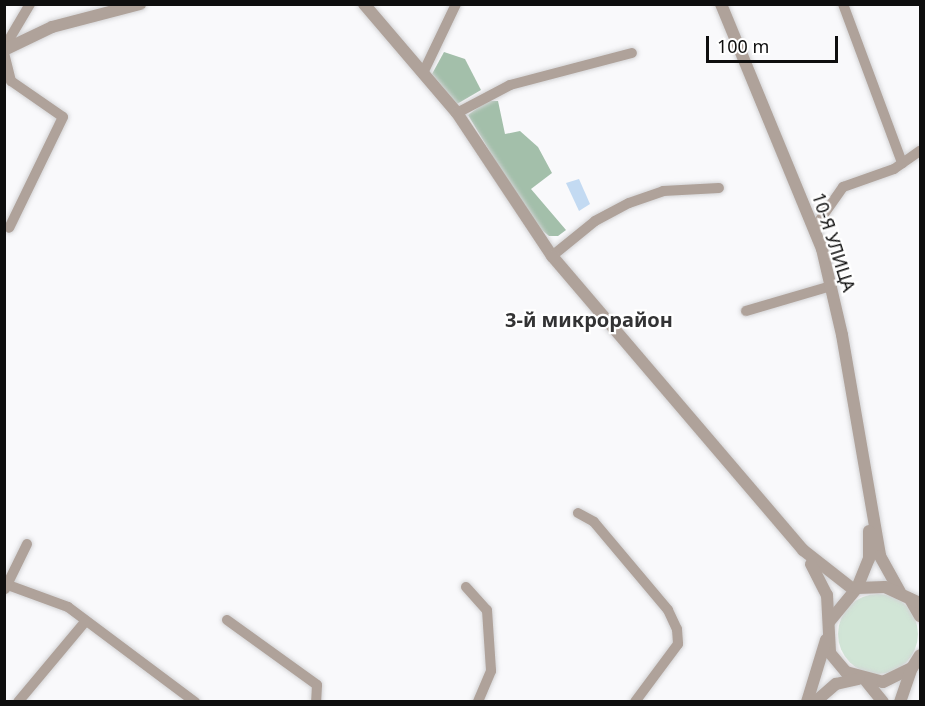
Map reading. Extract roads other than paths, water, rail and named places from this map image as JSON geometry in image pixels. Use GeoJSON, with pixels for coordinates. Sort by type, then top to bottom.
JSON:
{"type":"FeatureCollection","features":[{"type":"Feature","properties":{"kind":"street"},"geometry":{"type":"LineString","coordinates":[[9,228],[63,117],[11,81],[4,50],[30,4]]}},
{"type":"Feature","properties":{"kind":"street"},"geometry":{"type":"LineString","coordinates":[[4,50],[52,27],[140,4]]}},
{"type":"Feature","properties":{"kind":"street"},"geometry":{"type":"LineString","coordinates":[[364,4],[456,113],[552,256],[803,550],[827,595],[829,622],[807,702]]}},
{"type":"Feature","properties":{"kind":"street"},"geometry":{"type":"LineString","coordinates":[[423,73],[456,4]]}},
{"type":"Feature","properties":{"kind":"street","name":"10-Я УЛИЦА"},"geometry":{"type":"LineString","coordinates":[[721,4],[815,227],[831,286],[880,556],[921,616]]}},
{"type":"Feature","properties":{"kind":"street"},"geometry":{"type":"LineString","coordinates":[[843,4],[902,163]]}},
{"type":"Feature","properties":{"kind":"street"},"geometry":{"type":"LineString","coordinates":[[456,113],[510,85],[632,53]]}},
{"type":"Feature","properties":{"kind":"street"},"geometry":{"type":"LineString","coordinates":[[815,227],[843,187],[902,163],[921,151]]}},
{"type":"Feature","properties":{"kind":"street"},"geometry":{"type":"LineString","coordinates":[[552,256],[595,221],[629,203],[663,191],[719,188]]}},
{"type":"Feature","properties":{"kind":"street"},"geometry":{"type":"LineString","coordinates":[[746,311],[831,286]]}},
{"type":"Feature","properties":{"kind":"street","name":"10-Я УЛИЦА"},"geometry":{"type":"LineString","coordinates":[[829,622],[856,589],[869,560],[869,503]]}},
{"type":"Feature","properties":{"kind":"street"},"geometry":{"type":"LineString","coordinates":[[578,513],[594,522],[668,610],[677,629],[678,644],[635,702]]}},
{"type":"Feature","properties":{"kind":"street"},"geometry":{"type":"LineString","coordinates":[[27,544],[6,587],[68,607],[85,622],[195,702]]}},
{"type":"Feature","properties":{"kind":"street"},"geometry":{"type":"LineString","coordinates":[[803,550],[856,589],[910,598]]}},
{"type":"Feature","properties":{"kind":"street"},"geometry":{"type":"LineString","coordinates":[[466,587],[487,610],[490,671],[478,702]]}},
{"type":"Feature","properties":{"kind":"street"},"geometry":{"type":"LineString","coordinates":[[227,620],[317,685],[316,702]]}},
{"type":"Feature","properties":{"kind":"street"},"geometry":{"type":"LineString","coordinates":[[18,702],[85,622]]}},
{"type":"Feature","properties":{"kind":"street"},"geometry":{"type":"LineString","coordinates":[[827,636],[834,658],[862,680],[884,702]]}},
{"type":"Feature","properties":{"kind":"street"},"geometry":{"type":"LineString","coordinates":[[900,702],[912,668],[920,654]]}},
{"type":"Feature","properties":{"kind":"street"},"geometry":{"type":"LineString","coordinates":[[815,702],[836,684],[862,680],[883,682],[912,668]]}},
{"type":"Feature","properties":{"kind":"water"},"geometry":{"type":"Polygon","coordinates":[[[579,179],[590,204],[579,211],[566,183],[579,179]]]}},
{"type":"Feature","properties":{"kind":"district","name":"3-й микрорайон"},"geometry":{"type":"Point","coordinates":[589,319]}}]}
